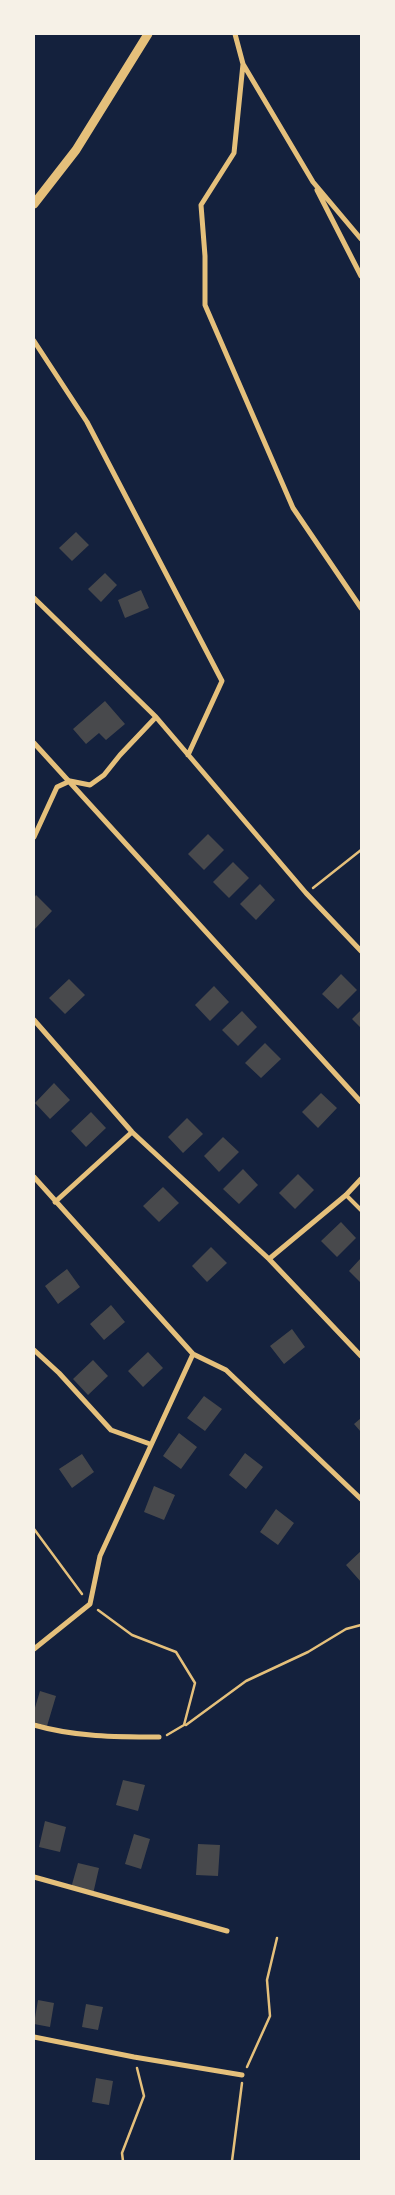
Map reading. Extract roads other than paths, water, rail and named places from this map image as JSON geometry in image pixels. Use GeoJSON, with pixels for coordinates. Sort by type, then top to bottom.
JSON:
{"type":"FeatureCollection","features":[{"type":"Feature","properties":{"kind":"street"},"geometry":{"type":"LineString","coordinates":[[34,204],[76,150],[148,34]]}},
{"type":"Feature","properties":{"kind":"street"},"geometry":{"type":"LineString","coordinates":[[235,34],[243,64],[313,182],[361,276]]}},
{"type":"Feature","properties":{"kind":"street"},"geometry":{"type":"LineString","coordinates":[[243,64],[234,153],[201,205],[205,256],[205,305],[294,508],[361,608]]}},
{"type":"Feature","properties":{"kind":"street"},"geometry":{"type":"LineString","coordinates":[[313,182],[361,239]]}},
{"type":"Feature","properties":{"kind":"street"},"geometry":{"type":"LineString","coordinates":[[34,341],[86,422],[222,681],[188,755]]}},
{"type":"Feature","properties":{"kind":"street"},"geometry":{"type":"LineString","coordinates":[[34,598],[156,717],[306,893],[361,951]]}},
{"type":"Feature","properties":{"kind":"street"},"geometry":{"type":"LineString","coordinates":[[34,836],[57,787],[70,781],[90,785],[104,776],[156,717]]}},
{"type":"Feature","properties":{"kind":"street"},"geometry":{"type":"LineString","coordinates":[[34,743],[361,1102]]}},
{"type":"Feature","properties":{"kind":"street"},"geometry":{"type":"LineString","coordinates":[[34,1020],[132,1132],[269,1259],[361,1356]]}},
{"type":"Feature","properties":{"kind":"street"},"geometry":{"type":"LineString","coordinates":[[55,1202],[132,1132]]}},
{"type":"Feature","properties":{"kind":"street"},"geometry":{"type":"LineString","coordinates":[[34,1177],[194,1354],[226,1370],[361,1499]]}},
{"type":"Feature","properties":{"kind":"street"},"geometry":{"type":"LineString","coordinates":[[269,1259],[346,1195],[361,1179]]}},
{"type":"Feature","properties":{"kind":"street"},"geometry":{"type":"LineString","coordinates":[[34,1350],[59,1373],[110,1430],[150,1444]]}},
{"type":"Feature","properties":{"kind":"street"},"geometry":{"type":"LineString","coordinates":[[34,1650],[90,1604],[100,1556],[150,1444],[194,1354]]}},
{"type":"Feature","properties":{"kind":"street"},"geometry":{"type":"LineString","coordinates":[[34,1725],[57,1732],[103,1737],[158,1737]]}},
{"type":"Feature","properties":{"kind":"street"},"geometry":{"type":"LineString","coordinates":[[34,1876],[227,1931]]}},
{"type":"Feature","properties":{"kind":"street"},"geometry":{"type":"LineString","coordinates":[[34,2037],[134,2057],[242,2075]]}},
{"type":"Feature","properties":{"kind":"lane"},"geometry":{"type":"LineString","coordinates":[[346,1195],[361,1210]]}}]}
